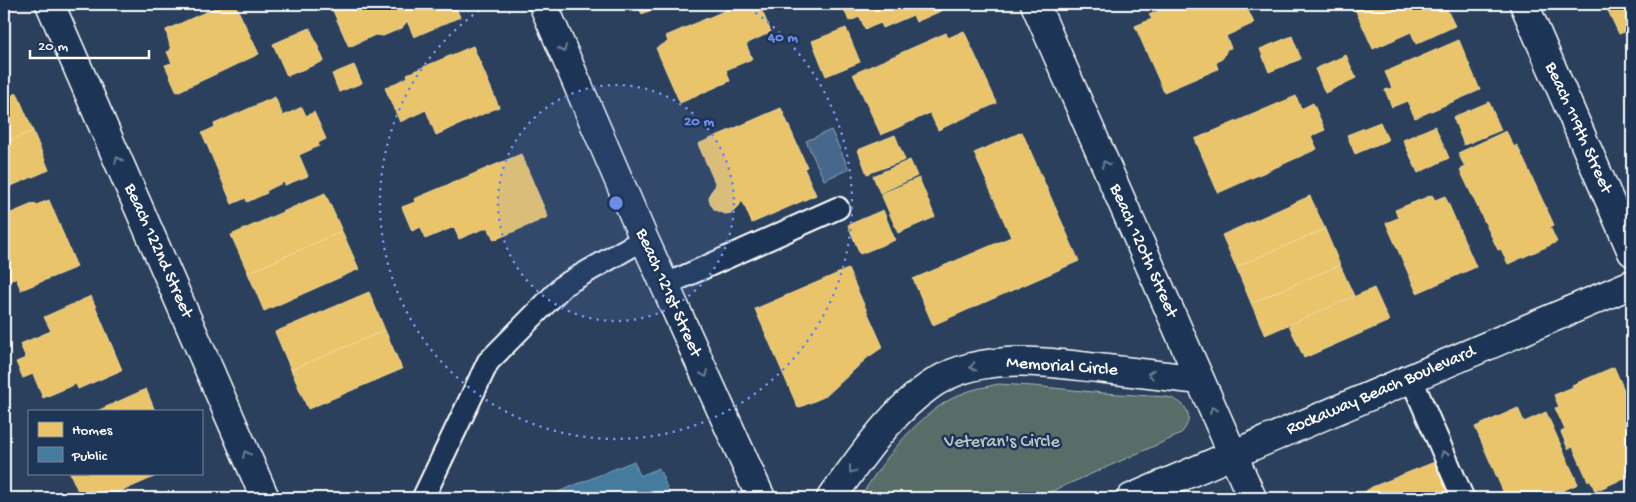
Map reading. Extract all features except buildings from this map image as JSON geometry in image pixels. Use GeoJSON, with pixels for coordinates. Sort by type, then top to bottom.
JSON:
{"type":"FeatureCollection","features":[{"type":"Feature","properties":{"kind":"street","name":"Beach 122nd Street"},"geometry":{"type":"LineString","coordinates":[[50,4],[265,498]]}},
{"type":"Feature","properties":{"kind":"street","name":"Beach 121st Street"},"geometry":{"type":"LineString","coordinates":[[543,4],[644,238],[761,498]]}},
{"type":"Feature","properties":{"kind":"street","name":"Beach 120th Street"},"geometry":{"type":"LineString","coordinates":[[1035,4],[1252,498]]}},
{"type":"Feature","properties":{"kind":"street","name":"Beach 119th Street"},"geometry":{"type":"LineString","coordinates":[[1524,4],[1632,252]]}},
{"type":"Feature","properties":{"kind":"street","name":"Rockaway Beach Boulevard"},"geometry":{"type":"LineString","coordinates":[[1131,498],[1632,284]]}},
{"type":"Feature","properties":{"kind":"street","name":"Memorial Circle"},"geometry":{"type":"LineString","coordinates":[[831,498],[878,437],[917,395],[930,385],[967,367],[1005,362],[1048,363],[1200,380]]}},
{"type":"Feature","properties":{"kind":"lane"},"geometry":{"type":"LineString","coordinates":[[665,285],[838,208]]}},
{"type":"Feature","properties":{"kind":"lane"},"geometry":{"type":"LineString","coordinates":[[423,498],[488,362],[564,285],[644,238]]}},
{"type":"Feature","properties":{"kind":"lane"},"geometry":{"type":"LineString","coordinates":[[1411,378],[1463,498]]}},
{"type":"Feature","properties":{"kind":"green space","name":"Veteran's Circle"},"geometry":{"type":"Polygon","coordinates":[[[998,384],[1167,397],[1175,399],[1185,407],[1188,412],[1188,418],[1184,429],[1179,435],[1037,498],[860,498],[903,438],[931,412],[961,394],[998,384]]]}},
{"type":"Feature","properties":{"kind":"water"},"geometry":{"type":"Polygon","coordinates":[[[831,130],[849,169],[824,180],[806,141],[831,130]]]}}]}
